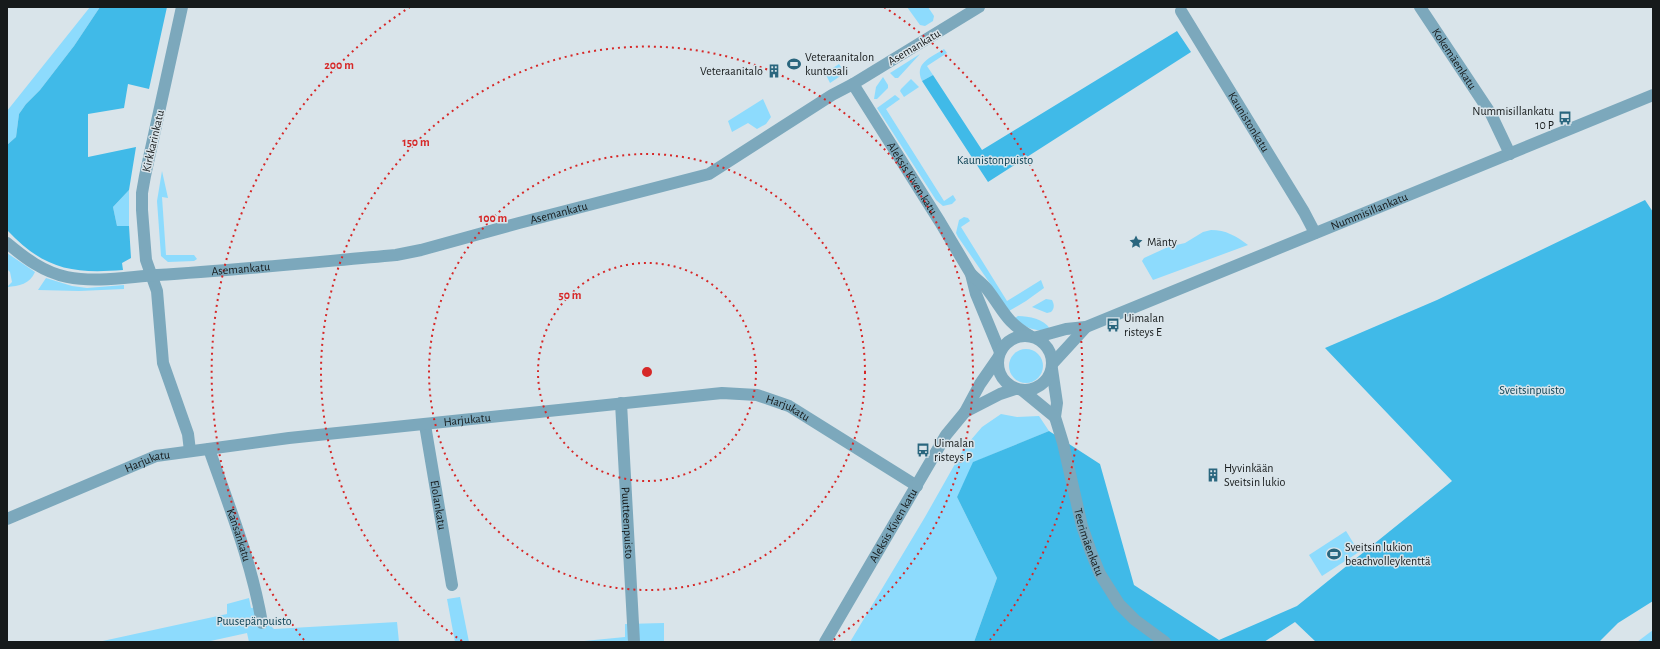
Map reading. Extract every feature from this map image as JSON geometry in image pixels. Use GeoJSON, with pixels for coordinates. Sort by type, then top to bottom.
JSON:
{"type":"FeatureCollection","features":[{"type":"Feature","properties":{"kind":"street","name":"Kirkkarinkatu"},"geometry":{"type":"LineString","coordinates":[[151,276],[146,260],[142,193],[182,7]]}},
{"type":"Feature","properties":{"kind":"street","name":"Asemankatu"},"geometry":{"type":"LineString","coordinates":[[7,243],[43,270],[65,277],[86,280],[151,276],[396,255],[421,250],[519,223],[692,179],[714,171],[826,99],[979,7]]}},
{"type":"Feature","properties":{"kind":"street","name":"Kokemäenkatu"},"geometry":{"type":"LineString","coordinates":[[1420,7],[1491,114],[1510,154]]}},
{"type":"Feature","properties":{"kind":"street","name":"Kaunistonkatu"},"geometry":{"type":"LineString","coordinates":[[1181,11],[1304,212],[1315,233]]}},
{"type":"Feature","properties":{"kind":"street","name":"Aleksis Kiven katu"},"geometry":{"type":"LineString","coordinates":[[853,84],[971,274],[986,288],[1013,325],[1033,337]]}},
{"type":"Feature","properties":{"kind":"street","name":"Nummisillankatu"},"geometry":{"type":"LineString","coordinates":[[1033,337],[1066,329],[1086,327],[1653,95]]}},
{"type":"Feature","properties":{"kind":"street","name":"Aleksis Kiven katu"},"geometry":{"type":"LineString","coordinates":[[825,642],[946,435],[965,412],[980,384],[999,355],[976,294],[971,274]]}},
{"type":"Feature","properties":{"kind":"street"},"geometry":{"type":"LineString","coordinates":[[151,276],[157,291],[163,363],[188,434],[190,451]]}},
{"type":"Feature","properties":{"kind":"street","name":"Nummisillankatu"},"geometry":{"type":"LineString","coordinates":[[1053,366],[1086,327]]}},
{"type":"Feature","properties":{"kind":"street"},"geometry":{"type":"LineString","coordinates":[[1018,389],[1030,390],[1038,388],[1049,377],[1053,366],[1048,348],[1043,342],[1033,337],[1021,336],[1012,338],[1005,344],[999,355],[998,365],[1003,380],[1018,389],[1055,418]]}},
{"type":"Feature","properties":{"kind":"street","name":"Teerimäenkatu"},"geometry":{"type":"LineString","coordinates":[[1053,366],[1057,403],[1055,418],[1063,443],[1082,526],[1100,574],[1119,604],[1135,620],[1165,642]]}},
{"type":"Feature","properties":{"kind":"street","name":"Aleksis Kiven katu"},"geometry":{"type":"LineString","coordinates":[[965,412],[1000,394],[1018,389]]}},
{"type":"Feature","properties":{"kind":"street","name":"Harjukatu"},"geometry":{"type":"LineString","coordinates":[[7,519],[156,456],[289,438],[722,393],[757,395],[789,406],[917,486]]}},
{"type":"Feature","properties":{"kind":"street","name":"Puutteenpuisto"},"geometry":{"type":"LineString","coordinates":[[621,403],[634,642]]}},
{"type":"Feature","properties":{"kind":"street","name":"Elolankatu"},"geometry":{"type":"LineString","coordinates":[[425,425],[452,584]]}},
{"type":"Feature","properties":{"kind":"street","name":"Kansankatu"},"geometry":{"type":"LineString","coordinates":[[209,449],[236,524],[257,596],[262,623]]}},
{"type":"Feature","properties":{"kind":"green space"},"geometry":{"type":"Polygon","coordinates":[[[90,7],[100,7],[74,46],[40,90],[26,104],[19,114],[16,137],[7,145],[7,111],[90,7]]]}},
{"type":"Feature","properties":{"kind":"green space"},"geometry":{"type":"Polygon","coordinates":[[[100,7],[167,7],[149,89],[128,84],[124,108],[88,114],[88,157],[136,147],[129,190],[113,207],[117,226],[129,226],[131,258],[122,263],[123,270],[88,271],[59,266],[46,261],[20,243],[7,230],[7,145],[16,137],[19,114],[26,104],[40,90],[74,46],[100,7]]]}},
{"type":"Feature","properties":{"kind":"green space"},"geometry":{"type":"Polygon","coordinates":[[[907,7],[928,7],[934,16],[933,21],[925,26],[920,25],[907,7]]]}},
{"type":"Feature","properties":{"kind":"green space","name":"Kaunistonpuisto"},"geometry":{"type":"Polygon","coordinates":[[[1177,31],[1191,52],[988,182],[922,81],[933,75],[982,150],[1177,31]]]}},
{"type":"Feature","properties":{"kind":"green space"},"geometry":{"type":"Polygon","coordinates":[[[944,49],[947,53],[927,66],[933,75],[922,81],[920,70],[922,65],[929,58],[944,49]]]}},
{"type":"Feature","properties":{"kind":"green space"},"geometry":{"type":"Polygon","coordinates":[[[920,54],[898,78],[895,78],[890,73],[920,54]]]}},
{"type":"Feature","properties":{"kind":"green space"},"geometry":{"type":"Polygon","coordinates":[[[839,64],[845,73],[830,83],[825,73],[839,64]]]}},
{"type":"Feature","properties":{"kind":"green space"},"geometry":{"type":"Polygon","coordinates":[[[883,77],[888,85],[888,88],[877,99],[874,99],[876,87],[883,77]]]}},
{"type":"Feature","properties":{"kind":"green space"},"geometry":{"type":"Polygon","coordinates":[[[911,79],[919,87],[904,97],[900,91],[911,79]]]}},
{"type":"Feature","properties":{"kind":"green space"},"geometry":{"type":"Polygon","coordinates":[[[895,95],[900,99],[886,109],[944,201],[953,195],[956,200],[952,204],[943,206],[936,200],[877,108],[895,95]]]}},
{"type":"Feature","properties":{"kind":"green space"},"geometry":{"type":"Polygon","coordinates":[[[763,99],[771,117],[766,124],[757,129],[748,123],[732,132],[728,121],[763,99]]]}},
{"type":"Feature","properties":{"kind":"green space"},"geometry":{"type":"Polygon","coordinates":[[[162,171],[168,198],[162,197],[166,255],[194,255],[197,259],[194,261],[168,262],[161,256],[157,201],[162,171]]]}},
{"type":"Feature","properties":{"kind":"green space"},"geometry":{"type":"Polygon","coordinates":[[[129,190],[129,226],[117,226],[113,207],[129,190]]]}},
{"type":"Feature","properties":{"kind":"green space","name":"Sveitsinpuisto"},"geometry":{"type":"Polygon","coordinates":[[[1645,200],[1653,212],[1653,601],[1618,623],[1599,642],[1316,642],[1295,622],[1264,642],[974,642],[997,578],[957,497],[973,462],[1049,431],[1100,464],[1134,585],[1219,640],[1297,606],[1452,481],[1325,348],[1437,300],[1645,200]]]}},
{"type":"Feature","properties":{"kind":"green space"},"geometry":{"type":"Polygon","coordinates":[[[964,217],[968,218],[970,221],[961,227],[1007,301],[1041,280],[1044,288],[1009,311],[956,233],[959,220],[964,217]]]}},
{"type":"Feature","properties":{"kind":"green space"},"geometry":{"type":"Polygon","coordinates":[[[1211,230],[1231,234],[1248,245],[1153,280],[1142,261],[1144,258],[1168,247],[1185,243],[1203,232],[1211,230]]]}},
{"type":"Feature","properties":{"kind":"green space"},"geometry":{"type":"Polygon","coordinates":[[[7,253],[35,272],[33,276],[24,284],[7,287],[12,282],[10,272],[7,269],[7,253]]]}},
{"type":"Feature","properties":{"kind":"green space"},"geometry":{"type":"Polygon","coordinates":[[[46,278],[72,286],[87,288],[124,285],[124,289],[79,291],[38,290],[46,278]]]}},
{"type":"Feature","properties":{"kind":"green space"},"geometry":{"type":"Polygon","coordinates":[[[1046,299],[1052,300],[1054,304],[1054,308],[1051,312],[1047,313],[1032,307],[1046,299]]]}},
{"type":"Feature","properties":{"kind":"green space"},"geometry":{"type":"Polygon","coordinates":[[[1018,316],[1040,320],[1050,329],[1039,330],[1031,328],[1015,318],[1018,316]]]}},
{"type":"Feature","properties":{"kind":"green space"},"geometry":{"type":"Polygon","coordinates":[[[1026,349],[1038,354],[1043,366],[1038,378],[1026,383],[1014,378],[1009,366],[1014,354],[1026,349]]]}},
{"type":"Feature","properties":{"kind":"green space"},"geometry":{"type":"Polygon","coordinates":[[[1001,414],[1017,417],[1039,416],[1049,431],[974,462],[957,497],[997,578],[974,642],[850,642],[925,517],[964,448],[982,427],[1001,414]]]}},
{"type":"Feature","properties":{"kind":"green space","name":"Sveitsin lukion beachvolleykenttä"},"geometry":{"type":"Polygon","coordinates":[[[1346,531],[1359,552],[1322,576],[1309,555],[1346,531]]]}},
{"type":"Feature","properties":{"kind":"green space"},"geometry":{"type":"Polygon","coordinates":[[[460,597],[469,642],[455,642],[447,599],[460,597]]]}},
{"type":"Feature","properties":{"kind":"green space","name":"Puusepänpuisto"},"geometry":{"type":"Polygon","coordinates":[[[249,598],[251,608],[263,606],[268,623],[274,629],[397,622],[399,642],[249,642],[247,633],[206,642],[98,642],[227,614],[227,604],[249,598]]]}},
{"type":"Feature","properties":{"kind":"green space"},"geometry":{"type":"Polygon","coordinates":[[[664,623],[664,642],[574,642],[625,637],[625,624],[664,623]]]}},
{"type":"Feature","properties":{"kind":"green space"},"geometry":{"type":"Polygon","coordinates":[[[1653,630],[1653,642],[1637,642],[1653,630]]]}},
{"type":"Feature","properties":{"kind":"place","name":"Veteraanitalon kuntosali"},"geometry":{"type":"Point","coordinates":[794,64]}},
{"type":"Feature","properties":{"kind":"place","name":"Veteraanitalo"},"geometry":{"type":"Point","coordinates":[774,71]}},
{"type":"Feature","properties":{"kind":"place","name":"Nummisillankatu 10 P"},"geometry":{"type":"Point","coordinates":[1565,118]}},
{"type":"Feature","properties":{"kind":"place","name":"Mänty"},"geometry":{"type":"Point","coordinates":[1136,242]}},
{"type":"Feature","properties":{"kind":"place","name":"Uimalan risteys E"},"geometry":{"type":"Point","coordinates":[1113,325]}},
{"type":"Feature","properties":{"kind":"place","name":"Uimalan risteys P"},"geometry":{"type":"Point","coordinates":[923,450]}},
{"type":"Feature","properties":{"kind":"place","name":"Hyvinkään Sveitsin lukio"},"geometry":{"type":"Point","coordinates":[1213,475]}},
{"type":"Feature","properties":{"kind":"place","name":"Sveitsin lukion beachvolleykenttä"},"geometry":{"type":"Point","coordinates":[1334,554]}}]}
